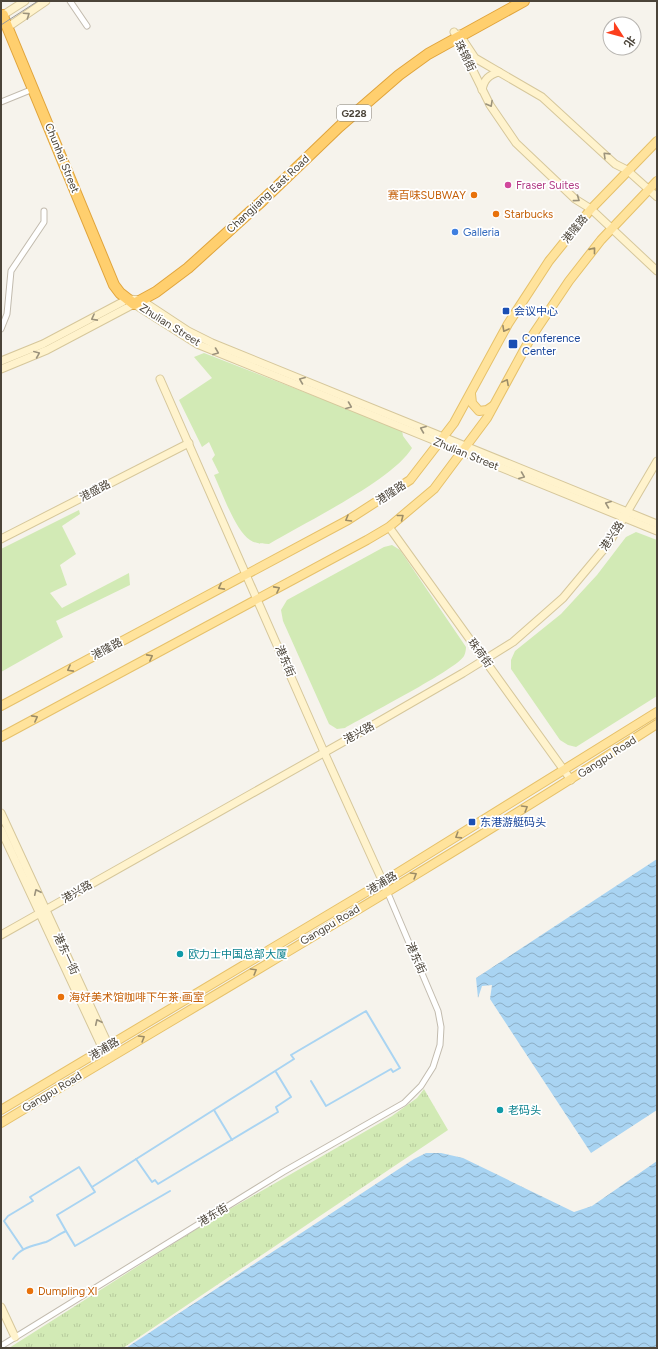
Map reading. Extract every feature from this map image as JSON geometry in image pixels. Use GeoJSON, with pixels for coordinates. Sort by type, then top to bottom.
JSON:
{"type":"FeatureCollection","features":[{"type":"Feature","properties":{"kind":"highway","name":"Changjiang East Road"},"geometry":{"type":"LineString","coordinates":[[457,35],[511,1]]}},
{"type":"Feature","properties":{"kind":"highway","name":"Changjiang East Road"},"geometry":{"type":"LineString","coordinates":[[135,301],[152,286],[195,254],[258,196],[334,122],[385,78],[425,48],[457,35],[524,1]]}},
{"type":"Feature","properties":{"kind":"highway","name":"Chunhai Street"},"geometry":{"type":"LineString","coordinates":[[2,15],[4,29],[33,89],[114,285],[135,301]]}},
{"type":"Feature","properties":{"kind":"main road"},"geometry":{"type":"LineString","coordinates":[[2,15],[25,1]]}},
{"type":"Feature","properties":{"kind":"main road"},"geometry":{"type":"LineString","coordinates":[[4,29],[46,1]]}},
{"type":"Feature","properties":{"kind":"main road","name":"珠锦街"},"geometry":{"type":"LineString","coordinates":[[457,35],[474,58],[542,97],[615,164],[627,170],[657,197]]}},
{"type":"Feature","properties":{"kind":"main road","name":"珠锦街"},"geometry":{"type":"LineString","coordinates":[[457,35],[482,90],[501,124],[516,143],[575,199],[592,209],[657,271]]}},
{"type":"Feature","properties":{"kind":"main road"},"geometry":{"type":"LineString","coordinates":[[482,90],[483,83],[487,77],[499,72]]}},
{"type":"Feature","properties":{"kind":"main road","name":"港隆路"},"geometry":{"type":"LineString","coordinates":[[1,706],[348,520],[410,480],[441,440],[471,394],[520,304],[549,261],[627,170],[657,141]]}},
{"type":"Feature","properties":{"kind":"main road","name":"港隆路"},"geometry":{"type":"LineString","coordinates":[[1,737],[367,540],[389,526],[434,489],[483,425],[520,356],[589,255],[612,228],[657,181]]}},
{"type":"Feature","properties":{"kind":"main road","name":"Changjiang East Road"},"geometry":{"type":"LineString","coordinates":[[1,361],[44,344],[135,301]]}},
{"type":"Feature","properties":{"kind":"main road","name":"Changjiang East Road"},"geometry":{"type":"LineString","coordinates":[[1,369],[47,350],[135,301]]}},
{"type":"Feature","properties":{"kind":"main road","name":"Zhulian Street"},"geometry":{"type":"LineString","coordinates":[[135,301],[197,344],[464,449],[626,515],[657,531]]}},
{"type":"Feature","properties":{"kind":"main road","name":"港东街"},"geometry":{"type":"LineString","coordinates":[[160,379],[324,752],[387,891]]}},
{"type":"Feature","properties":{"kind":"main road"},"geometry":{"type":"LineString","coordinates":[[471,394],[472,403],[479,411],[487,410],[494,405]]}},
{"type":"Feature","properties":{"kind":"main road","name":"港盛路"},"geometry":{"type":"LineString","coordinates":[[1,540],[189,443]]}},
{"type":"Feature","properties":{"kind":"main road","name":"港兴路"},"geometry":{"type":"LineString","coordinates":[[1,935],[324,752],[513,642],[563,598],[609,543],[657,461]]}},
{"type":"Feature","properties":{"kind":"main road","name":"Zhulian Street"},"geometry":{"type":"LineString","coordinates":[[626,515],[657,524]]}},
{"type":"Feature","properties":{"kind":"main road","name":"珠荷街"},"geometry":{"type":"LineString","coordinates":[[389,526],[571,780]]}},
{"type":"Feature","properties":{"kind":"main road","name":"港浦路"},"geometry":{"type":"LineString","coordinates":[[1,1110],[383,882],[657,712]]}},
{"type":"Feature","properties":{"kind":"main road","name":"Gangpu Road"},"geometry":{"type":"LineString","coordinates":[[1,1123],[571,780],[657,724]]}},
{"type":"Feature","properties":{"kind":"main road","name":"港东一街"},"geometry":{"type":"LineString","coordinates":[[1,813],[43,912],[105,1048],[113,1055],[110,1057]]}},
{"type":"Feature","properties":{"kind":"main road","name":"港东一街"},"geometry":{"type":"LineString","coordinates":[[1,830],[43,912]]}},
{"type":"Feature","properties":{"kind":"main road"},"geometry":{"type":"LineString","coordinates":[[1,1307],[15,1337]]}},
{"type":"Feature","properties":{"kind":"street"},"geometry":{"type":"LineString","coordinates":[[70,1],[87,26]]}},
{"type":"Feature","properties":{"kind":"street"},"geometry":{"type":"LineString","coordinates":[[1,102],[33,89]]}},
{"type":"Feature","properties":{"kind":"street"},"geometry":{"type":"LineString","coordinates":[[1,329],[7,314],[11,271],[44,222],[44,211]]}},
{"type":"Feature","properties":{"kind":"street","name":"港东街"},"geometry":{"type":"LineString","coordinates":[[1,1346],[283,1172],[404,1103],[422,1086],[433,1067],[440,1045],[441,1027],[438,1011],[387,891]]}},
{"type":"Feature","properties":{"kind":"green space"},"geometry":{"type":"Polygon","coordinates":[[[204,353],[402,430],[403,436],[412,448],[387,474],[346,500],[269,544],[259,544],[252,541],[244,535],[234,520],[214,475],[219,473],[212,459],[215,455],[209,442],[202,447],[179,400],[212,378],[194,357],[204,353]]]}},
{"type":"Feature","properties":{"kind":"green space"},"geometry":{"type":"Polygon","coordinates":[[[79,510],[80,514],[62,526],[76,554],[60,565],[67,585],[50,593],[62,608],[129,573],[130,585],[56,621],[63,637],[1,672],[1,549],[79,510]]]}},
{"type":"Feature","properties":{"kind":"green space"},"geometry":{"type":"Polygon","coordinates":[[[636,532],[657,540],[657,696],[576,747],[568,745],[560,740],[511,669],[511,660],[515,651],[561,614],[597,575],[626,537],[636,532]]]}},
{"type":"Feature","properties":{"kind":"green space"},"geometry":{"type":"Polygon","coordinates":[[[392,545],[400,550],[466,647],[465,653],[458,662],[428,682],[345,728],[337,729],[329,724],[283,621],[281,610],[287,600],[384,547],[392,545]]]}},
{"type":"Feature","properties":{"kind":"green space"},"geometry":{"type":"Polygon","coordinates":[[[424,1089],[448,1130],[123,1348],[9,1348],[209,1221],[392,1116],[417,1098],[424,1089]]]}},
{"type":"Feature","properties":{"kind":"water"},"geometry":{"type":"Polygon","coordinates":[[[657,859],[657,1110],[591,1153],[490,999],[492,985],[482,986],[478,998],[476,978],[657,859]]]}},
{"type":"Feature","properties":{"kind":"water"},"geometry":{"type":"Polygon","coordinates":[[[426,1153],[441,1153],[463,1158],[574,1212],[592,1206],[657,1161],[657,1348],[126,1348],[414,1159],[426,1153]]]}},
{"type":"Feature","properties":{"kind":"waterway"},"geometry":{"type":"LineString","coordinates":[[92,1187],[294,1059],[291,1055],[366,1011],[400,1068],[393,1072],[391,1069],[326,1106],[311,1081]]}},
{"type":"Feature","properties":{"kind":"waterway"},"geometry":{"type":"LineString","coordinates":[[136,1159],[152,1182],[155,1180],[158,1184],[278,1112],[276,1107],[291,1097],[276,1072]]}},
{"type":"Feature","properties":{"kind":"waterway"},"geometry":{"type":"LineString","coordinates":[[214,1110],[232,1140]]}},
{"type":"Feature","properties":{"kind":"waterway"},"geometry":{"type":"LineString","coordinates":[[23,1249],[4,1221],[8,1216],[33,1201],[30,1197],[79,1167],[95,1192],[57,1215],[66,1231]]}},
{"type":"Feature","properties":{"kind":"waterway"},"geometry":{"type":"LineString","coordinates":[[13,1259],[24,1249],[46,1242],[66,1231],[75,1246],[170,1191]]}},
{"type":"Feature","properties":{"kind":"tram line"},"geometry":{"type":"LineString","coordinates":[[1,25],[38,1]]}},
{"type":"Feature","properties":{"kind":"place","name":"Fraser Suites"},"geometry":{"type":"Point","coordinates":[508,185]}},
{"type":"Feature","properties":{"kind":"place","name":"赛百味SUBWAY"},"geometry":{"type":"Point","coordinates":[474,195]}},
{"type":"Feature","properties":{"kind":"place","name":"Starbucks"},"geometry":{"type":"Point","coordinates":[496,214]}},
{"type":"Feature","properties":{"kind":"place","name":"Galleria"},"geometry":{"type":"Point","coordinates":[455,232]}},
{"type":"Feature","properties":{"kind":"place","name":"会议中心"},"geometry":{"type":"Point","coordinates":[506,311]}},
{"type":"Feature","properties":{"kind":"place","name":"Conference Center"},"geometry":{"type":"Point","coordinates":[513,344]}},
{"type":"Feature","properties":{"kind":"place","name":"东港游艇码头"},"geometry":{"type":"Point","coordinates":[472,822]}},
{"type":"Feature","properties":{"kind":"place","name":"欧力士中国总部大厦"},"geometry":{"type":"Point","coordinates":[180,954]}},
{"type":"Feature","properties":{"kind":"place","name":"海好美术馆咖啡下午茶·画室"},"geometry":{"type":"Point","coordinates":[61,997]}},
{"type":"Feature","properties":{"kind":"place","name":"老码头"},"geometry":{"type":"Point","coordinates":[500,1110]}},
{"type":"Feature","properties":{"kind":"place","name":"Dumpling XI"},"geometry":{"type":"Point","coordinates":[30,1291]}}]}
